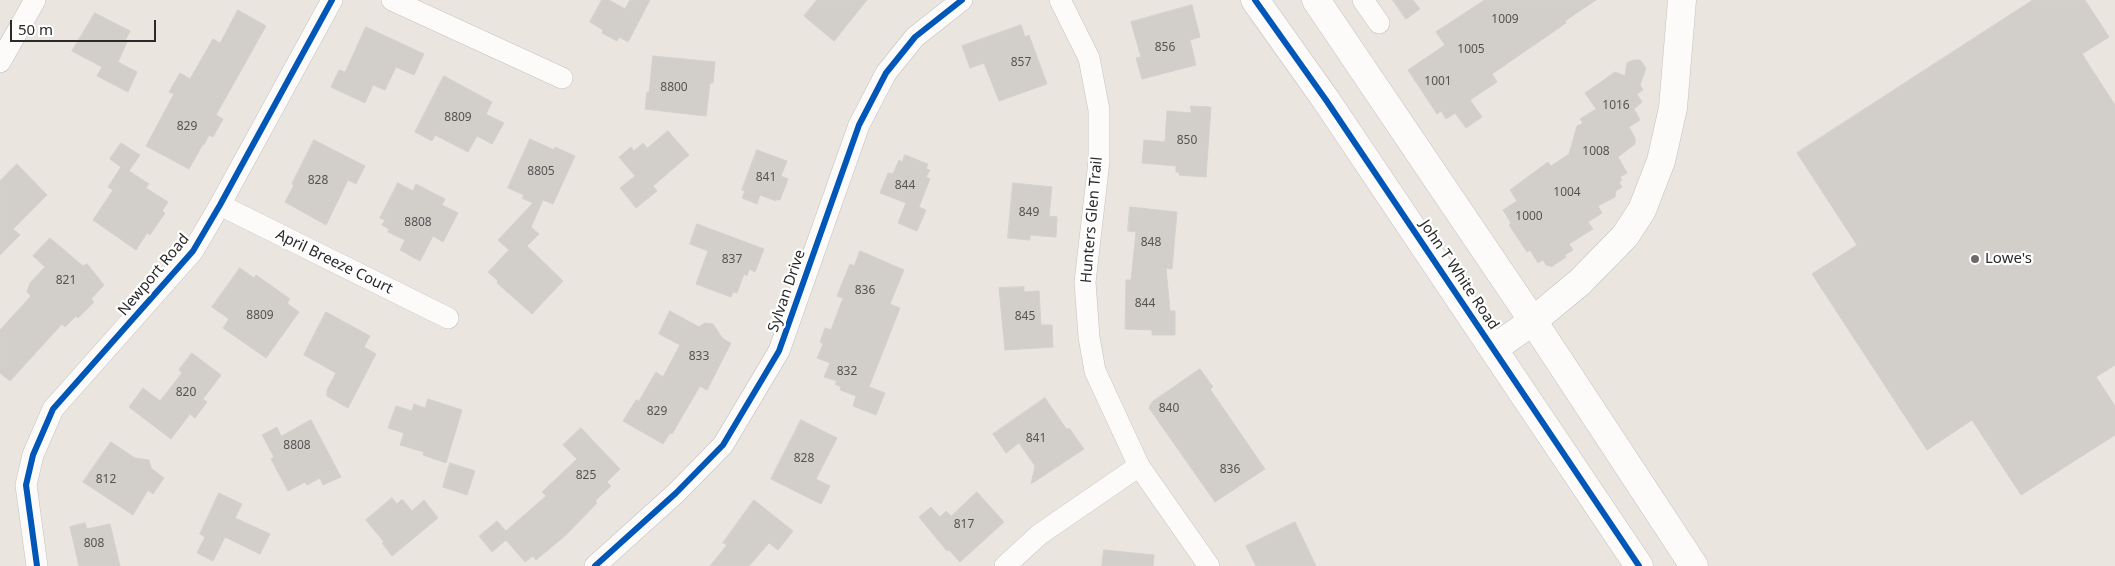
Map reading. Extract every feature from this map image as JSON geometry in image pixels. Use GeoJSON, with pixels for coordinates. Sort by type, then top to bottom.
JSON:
{"type":"FeatureCollection","features":[{"type":"Feature","properties":{"kind":"street"},"geometry":{"type":"LineString","coordinates":[[0,62],[35,0]]}},
{"type":"Feature","properties":{"kind":"street","name":"Newport Road"},"geometry":{"type":"LineString","coordinates":[[37,566],[26,485],[33,455],[53,409],[193,251],[332,0]]}},
{"type":"Feature","properties":{"kind":"street"},"geometry":{"type":"LineString","coordinates":[[392,0],[562,78]]}},
{"type":"Feature","properties":{"kind":"street","name":"Sylvan Drive"},"geometry":{"type":"LineString","coordinates":[[594,566],[676,493],[723,445],[779,351],[859,124],[886,73],[915,37],[962,0]]}},
{"type":"Feature","properties":{"kind":"street","name":"Hunters Glen Trail"},"geometry":{"type":"LineString","coordinates":[[1060,0],[1089,58],[1099,110],[1099,161],[1085,282],[1089,338],[1095,371],[1139,466],[1209,566]]}},
{"type":"Feature","properties":{"kind":"street","name":"John T White Road"},"geometry":{"type":"LineString","coordinates":[[1255,0],[1326,100],[1639,566]]}},
{"type":"Feature","properties":{"kind":"street"},"geometry":{"type":"LineString","coordinates":[[1316,0],[1534,321],[1694,566]]}},
{"type":"Feature","properties":{"kind":"street"},"geometry":{"type":"LineString","coordinates":[[1363,0],[1379,23]]}},
{"type":"Feature","properties":{"kind":"street"},"geometry":{"type":"LineString","coordinates":[[1494,349],[1534,321],[1580,282],[1625,236],[1642,210],[1661,161],[1673,108],[1682,0]]}},
{"type":"Feature","properties":{"kind":"street","name":"April Breeze Court"},"geometry":{"type":"LineString","coordinates":[[220,205],[448,318]]}},
{"type":"Feature","properties":{"kind":"street"},"geometry":{"type":"LineString","coordinates":[[1005,566],[1040,534],[1139,466]]}},
{"type":"Feature","properties":{"kind":"building"},"geometry":{"type":"Polygon","coordinates":[[[602,0],[609,0],[625,9],[630,0],[650,0],[628,42],[619,37],[617,41],[602,33],[603,30],[590,22],[602,0]]]}},
{"type":"Feature","properties":{"kind":"building"},"geometry":{"type":"Polygon","coordinates":[[[817,0],[867,0],[834,41],[804,16],[817,0]]]}},
{"type":"Feature","properties":{"kind":"building"},"geometry":{"type":"Polygon","coordinates":[[[1393,0],[1413,0],[1420,9],[1406,19],[1393,0]]]}},
{"type":"Feature","properties":{"kind":"building"},"geometry":{"type":"Polygon","coordinates":[[[1485,0],[1596,0],[1492,74],[1497,82],[1470,100],[1482,117],[1466,128],[1455,113],[1446,119],[1441,111],[1437,114],[1408,70],[1445,45],[1436,32],[1485,0]]]}},
{"type":"Feature","properties":{"kind":"building","name":"Lowe's"},"geometry":{"type":"Polygon","coordinates":[[[2033,0],[2085,0],[2109,37],[2082,54],[2115,105],[2115,365],[2096,377],[2115,406],[2115,435],[2021,495],[1972,420],[1927,450],[1812,274],[1857,245],[1797,153],[2033,0]]]}},
{"type":"Feature","properties":{"kind":"building"},"geometry":{"type":"Polygon","coordinates":[[[1192,5],[1200,37],[1190,40],[1196,65],[1142,79],[1136,58],[1141,57],[1131,22],[1192,5]]]}},
{"type":"Feature","properties":{"kind":"building"},"geometry":{"type":"Polygon","coordinates":[[[238,10],[266,26],[216,115],[223,119],[213,137],[209,135],[189,169],[146,146],[174,94],[169,92],[180,73],[190,79],[213,39],[220,43],[238,10]]]}},
{"type":"Feature","properties":{"kind":"building"},"geometry":{"type":"Polygon","coordinates":[[[95,13],[130,31],[118,62],[137,72],[128,92],[97,76],[102,67],[72,51],[95,13]]]}},
{"type":"Feature","properties":{"kind":"building"},"geometry":{"type":"Polygon","coordinates":[[[1021,25],[1025,37],[1029,35],[1047,84],[999,101],[984,63],[970,68],[962,46],[1021,25]]]}},
{"type":"Feature","properties":{"kind":"building"},"geometry":{"type":"Polygon","coordinates":[[[366,27],[424,54],[414,75],[396,67],[385,90],[373,85],[365,103],[331,87],[339,70],[345,72],[366,27]]]}},
{"type":"Feature","properties":{"kind":"building"},"geometry":{"type":"Polygon","coordinates":[[[653,56],[715,62],[706,116],[645,109],[653,56]]]}},
{"type":"Feature","properties":{"kind":"building"},"geometry":{"type":"Polygon","coordinates":[[[1640,60],[1646,68],[1640,85],[1643,90],[1637,94],[1642,102],[1634,109],[1640,120],[1629,127],[1635,138],[1635,144],[1618,157],[1627,173],[1620,177],[1622,180],[1619,182],[1622,187],[1616,191],[1615,197],[1598,206],[1602,213],[1588,222],[1593,229],[1569,244],[1573,250],[1565,255],[1566,257],[1551,267],[1547,266],[1543,260],[1538,263],[1530,250],[1527,252],[1509,225],[1511,223],[1503,210],[1517,201],[1510,190],[1548,162],[1551,166],[1569,154],[1577,126],[1583,123],[1580,119],[1596,109],[1585,93],[1615,72],[1625,76],[1627,63],[1640,60]]]}},
{"type":"Feature","properties":{"kind":"building"},"geometry":{"type":"Polygon","coordinates":[[[444,76],[492,102],[486,114],[504,123],[492,144],[477,136],[468,152],[435,135],[432,141],[415,132],[444,76]]]}},
{"type":"Feature","properties":{"kind":"building"},"geometry":{"type":"Polygon","coordinates":[[[1191,106],[1211,107],[1206,177],[1179,175],[1179,172],[1176,172],[1176,166],[1142,163],[1144,140],[1165,142],[1167,111],[1191,113],[1191,106]]]}},
{"type":"Feature","properties":{"kind":"building"},"geometry":{"type":"Polygon","coordinates":[[[668,131],[689,155],[653,186],[657,191],[636,208],[620,188],[635,176],[619,157],[631,147],[634,151],[643,143],[647,148],[668,131]]]}},
{"type":"Feature","properties":{"kind":"building"},"geometry":{"type":"Polygon","coordinates":[[[530,139],[554,150],[555,147],[575,156],[553,204],[543,200],[531,227],[539,234],[527,246],[563,281],[532,314],[497,283],[498,281],[488,272],[509,250],[498,240],[533,203],[522,198],[524,195],[508,188],[530,139]]]}},
{"type":"Feature","properties":{"kind":"building"},"geometry":{"type":"Polygon","coordinates":[[[314,140],[365,166],[356,184],[348,180],[326,225],[285,202],[314,140]]]}},
{"type":"Feature","properties":{"kind":"building"},"geometry":{"type":"Polygon","coordinates":[[[121,143],[140,155],[129,171],[149,184],[146,188],[168,202],[162,211],[165,213],[150,235],[147,233],[136,250],[93,220],[113,190],[108,187],[121,167],[110,159],[121,143]]]}},
{"type":"Feature","properties":{"kind":"building"},"geometry":{"type":"Polygon","coordinates":[[[757,150],[787,161],[781,176],[788,179],[780,200],[777,199],[776,201],[760,195],[757,204],[742,198],[745,191],[742,190],[757,150]]]}},
{"type":"Feature","properties":{"kind":"building"},"geometry":{"type":"Polygon","coordinates":[[[905,155],[928,164],[926,169],[930,170],[926,177],[930,179],[919,207],[926,210],[917,231],[898,223],[906,203],[880,193],[888,173],[893,174],[899,160],[902,162],[905,155]]]}},
{"type":"Feature","properties":{"kind":"building"},"geometry":{"type":"Polygon","coordinates":[[[17,164],[47,195],[13,229],[20,235],[0,255],[0,181],[17,164]]]}},
{"type":"Feature","properties":{"kind":"building"},"geometry":{"type":"Polygon","coordinates":[[[398,183],[413,191],[416,184],[445,199],[442,205],[458,213],[443,242],[433,236],[420,261],[400,250],[405,240],[388,232],[389,229],[382,225],[385,220],[380,218],[398,183]]]}},
{"type":"Feature","properties":{"kind":"building"},"geometry":{"type":"Polygon","coordinates":[[[1013,183],[1052,187],[1049,216],[1057,217],[1056,237],[1030,235],[1030,240],[1008,238],[1013,183]]]}},
{"type":"Feature","properties":{"kind":"building"},"geometry":{"type":"Polygon","coordinates":[[[1130,207],[1177,212],[1172,269],[1166,268],[1170,311],[1175,311],[1175,335],[1152,335],[1152,330],[1125,329],[1126,280],[1131,280],[1136,232],[1128,231],[1130,207]]]}},
{"type":"Feature","properties":{"kind":"building"},"geometry":{"type":"Polygon","coordinates":[[[697,224],[764,249],[755,272],[749,269],[747,276],[744,274],[737,293],[733,292],[731,297],[696,284],[708,251],[690,244],[697,224]]]}},
{"type":"Feature","properties":{"kind":"building"},"geometry":{"type":"Polygon","coordinates":[[[50,238],[83,266],[88,265],[104,285],[91,299],[94,302],[78,318],[76,316],[65,327],[62,324],[10,381],[0,373],[0,330],[31,296],[27,292],[30,283],[45,267],[33,256],[50,238]]]}},
{"type":"Feature","properties":{"kind":"building"},"geometry":{"type":"Polygon","coordinates":[[[860,251],[904,270],[890,304],[900,308],[869,387],[885,393],[876,415],[853,406],[856,396],[840,390],[841,387],[835,384],[837,381],[824,377],[830,363],[817,358],[823,344],[820,342],[825,328],[831,330],[843,298],[837,296],[850,264],[854,266],[860,251]]]}},
{"type":"Feature","properties":{"kind":"building"},"geometry":{"type":"Polygon","coordinates":[[[240,268],[254,278],[256,275],[290,299],[287,303],[299,312],[266,358],[223,328],[229,319],[212,307],[240,268]]]}},
{"type":"Feature","properties":{"kind":"building"},"geometry":{"type":"Polygon","coordinates":[[[1024,287],[1024,292],[1039,291],[1041,325],[1052,325],[1053,347],[1005,350],[999,288],[1024,287]]]}},
{"type":"Feature","properties":{"kind":"building"},"geometry":{"type":"Polygon","coordinates":[[[670,311],[699,327],[705,323],[713,324],[723,339],[731,343],[707,390],[700,386],[672,434],[670,433],[663,444],[623,421],[636,400],[639,401],[656,372],[663,377],[680,345],[659,334],[670,311]]]}},
{"type":"Feature","properties":{"kind":"building"},"geometry":{"type":"Polygon","coordinates":[[[326,312],[370,336],[364,347],[376,354],[348,408],[327,396],[327,390],[336,373],[304,355],[326,312]]]}},
{"type":"Feature","properties":{"kind":"building"},"geometry":{"type":"Polygon","coordinates":[[[192,353],[221,375],[203,399],[207,402],[195,418],[190,414],[171,439],[129,407],[143,388],[160,401],[182,373],[179,370],[192,353]]]}},
{"type":"Feature","properties":{"kind":"building"},"geometry":{"type":"Polygon","coordinates":[[[1200,369],[1213,387],[1210,389],[1265,469],[1215,502],[1149,408],[1152,402],[1200,369]]]}},
{"type":"Feature","properties":{"kind":"building"},"geometry":{"type":"Polygon","coordinates":[[[1045,398],[1067,430],[1069,428],[1084,449],[1031,484],[1035,466],[1019,443],[1006,453],[993,434],[1045,398]]]}},
{"type":"Feature","properties":{"kind":"building"},"geometry":{"type":"Polygon","coordinates":[[[428,399],[462,410],[446,463],[423,455],[424,452],[400,445],[404,433],[388,428],[396,406],[412,411],[414,404],[425,408],[428,399]]]}},
{"type":"Feature","properties":{"kind":"building"},"geometry":{"type":"Polygon","coordinates":[[[311,420],[341,477],[323,485],[320,478],[307,485],[305,482],[288,491],[271,459],[274,457],[262,435],[277,427],[281,436],[311,420]]]}},
{"type":"Feature","properties":{"kind":"building"},"geometry":{"type":"Polygon","coordinates":[[[801,420],[837,438],[816,479],[830,486],[821,504],[771,479],[801,420]]]}},
{"type":"Feature","properties":{"kind":"building"},"geometry":{"type":"Polygon","coordinates":[[[581,428],[620,469],[607,482],[611,486],[595,501],[597,503],[566,535],[536,560],[533,556],[525,562],[506,540],[492,552],[479,536],[497,521],[506,531],[546,496],[542,492],[577,459],[563,445],[581,428]]]}},
{"type":"Feature","properties":{"kind":"building"},"geometry":{"type":"Polygon","coordinates":[[[111,442],[135,458],[149,460],[151,468],[164,478],[153,494],[148,490],[133,515],[83,482],[111,442]]]}},
{"type":"Feature","properties":{"kind":"building"},"geometry":{"type":"Polygon","coordinates":[[[450,463],[475,471],[467,495],[443,487],[450,463]]]}},
{"type":"Feature","properties":{"kind":"building"},"geometry":{"type":"Polygon","coordinates":[[[977,492],[1004,522],[960,562],[949,550],[947,551],[919,517],[931,507],[940,517],[946,511],[951,516],[977,492]]]}},
{"type":"Feature","properties":{"kind":"building"},"geometry":{"type":"Polygon","coordinates":[[[219,493],[242,504],[235,518],[270,534],[260,554],[225,537],[213,561],[197,553],[205,537],[200,534],[219,493]]]}},
{"type":"Feature","properties":{"kind":"building"},"geometry":{"type":"Polygon","coordinates":[[[392,498],[397,504],[402,499],[412,511],[424,500],[438,518],[392,556],[382,543],[384,542],[366,520],[392,498]]]}},
{"type":"Feature","properties":{"kind":"building"},"geometry":{"type":"Polygon","coordinates":[[[754,500],[793,531],[778,550],[769,543],[749,566],[710,566],[727,545],[723,543],[754,500]]]}},
{"type":"Feature","properties":{"kind":"building"},"geometry":{"type":"Polygon","coordinates":[[[1295,522],[1316,566],[1256,566],[1246,546],[1295,522]]]}},
{"type":"Feature","properties":{"kind":"building"},"geometry":{"type":"Polygon","coordinates":[[[85,523],[87,529],[110,524],[120,566],[79,566],[70,527],[85,523]]]}},
{"type":"Feature","properties":{"kind":"building"},"geometry":{"type":"Polygon","coordinates":[[[1104,550],[1154,555],[1153,566],[1102,566],[1104,550]]]}},
{"type":"Feature","properties":{"kind":"cycle path"},"geometry":{"type":"LineString","coordinates":[[37,566],[26,485],[33,455],[53,409],[193,251],[332,0]]}},
{"type":"Feature","properties":{"kind":"cycle path"},"geometry":{"type":"LineString","coordinates":[[595,566],[676,493],[723,445],[779,351],[859,125],[886,73],[915,37],[962,0]]}},
{"type":"Feature","properties":{"kind":"cycle path"},"geometry":{"type":"LineString","coordinates":[[1255,0],[1326,100],[1639,566]]}},
{"type":"Feature","properties":{"kind":"place","name":"Lowe's"},"geometry":{"type":"Point","coordinates":[1975,259]}}]}
